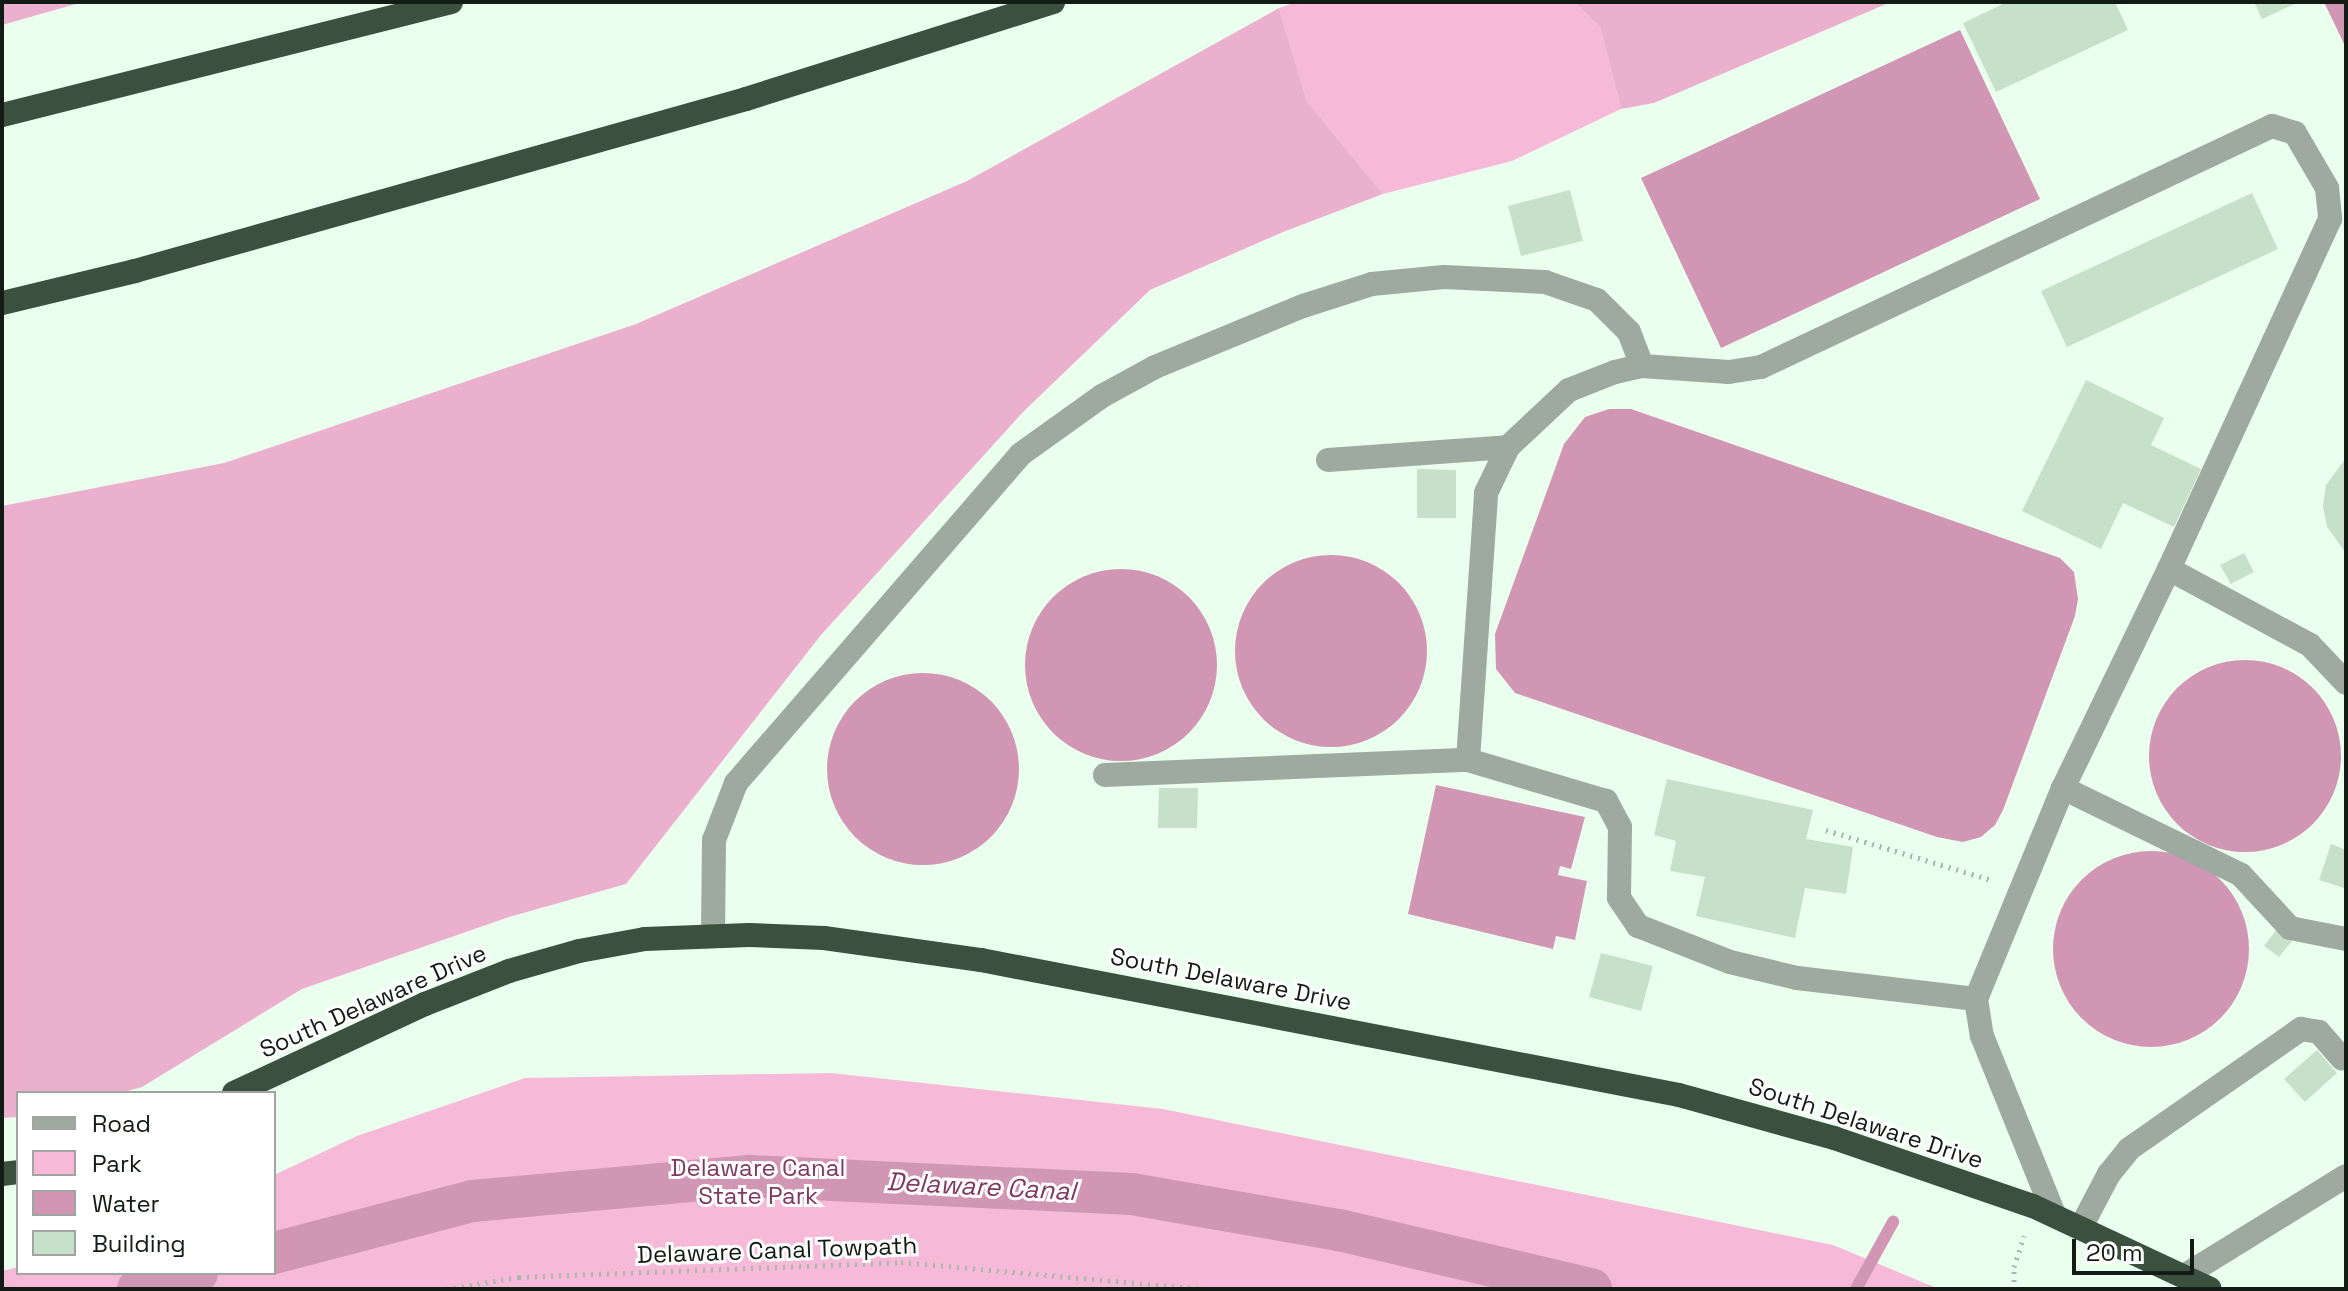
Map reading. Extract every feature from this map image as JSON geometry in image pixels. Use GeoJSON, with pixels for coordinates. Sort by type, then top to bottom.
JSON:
{"type":"FeatureCollection","features":[{"type":"Feature","properties":{"kind":"highway"},"geometry":{"type":"LineString","coordinates":[[2,115],[451,2]]}},
{"type":"Feature","properties":{"kind":"highway"},"geometry":{"type":"LineString","coordinates":[[2,303],[135,271],[746,99],[1053,2]]}},
{"type":"Feature","properties":{"kind":"highway","name":"South Delaware Drive"},"geometry":{"type":"LineString","coordinates":[[238,1091],[425,1004],[509,971],[614,944],[713,935],[824,938],[956,956],[1633,1084],[1834,1138],[2044,1210],[2210,1289]]}},
{"type":"Feature","properties":{"kind":"lane"},"geometry":{"type":"LineString","coordinates":[[1468,760],[1486,493],[1508,447],[1569,390],[1615,372],[1642,366],[1729,372],[1761,367],[2272,126],[2295,133],[2327,188],[2330,219],[2169,569],[2063,788],[1976,999],[1982,1036],[2044,1210]]}},
{"type":"Feature","properties":{"kind":"lane"},"geometry":{"type":"LineString","coordinates":[[713,935],[714,840],[736,783],[1021,454],[1102,396],[1155,367],[1303,306],[1372,284],[1444,277],[1545,282],[1597,300],[1629,332],[1642,366]]}},
{"type":"Feature","properties":{"kind":"lane"},"geometry":{"type":"LineString","coordinates":[[1328,460],[1508,447]]}},
{"type":"Feature","properties":{"kind":"lane"},"geometry":{"type":"LineString","coordinates":[[2169,569],[2310,645],[2346,683]]}},
{"type":"Feature","properties":{"kind":"lane"},"geometry":{"type":"LineString","coordinates":[[1105,775],[1468,760],[1606,801],[1620,827],[1619,898],[1638,926],[1730,962],[1797,978],[1976,999]]}},
{"type":"Feature","properties":{"kind":"lane"},"geometry":{"type":"LineString","coordinates":[[2063,788],[2241,875],[2290,928],[2346,939]]}},
{"type":"Feature","properties":{"kind":"lane"},"geometry":{"type":"LineString","coordinates":[[2081,1227],[2109,1174],[2129,1149],[2301,1029],[2319,1032],[2342,1058]]}},
{"type":"Feature","properties":{"kind":"lane"},"geometry":{"type":"LineString","coordinates":[[2184,1276],[2346,1176]]}},
{"type":"Feature","properties":{"kind":"path"},"geometry":{"type":"LineString","coordinates":[[1826,830],[2020,889]]}},
{"type":"Feature","properties":{"kind":"path"},"geometry":{"type":"LineString","coordinates":[[2014,1289],[2014,1267],[2044,1210]]}},
{"type":"Feature","properties":{"kind":"path","name":"Delaware Canal Towpath"},"geometry":{"type":"LineString","coordinates":[[446,1289],[519,1277],[901,1262],[1206,1289]]}},
{"type":"Feature","properties":{"kind":"green space"},"geometry":{"type":"Polygon","coordinates":[[[1296,2],[1574,2],[1600,27],[1621,109],[1512,161],[1383,194],[1307,101],[1279,8],[1296,2]]]}},
{"type":"Feature","properties":{"kind":"green space","name":"Delaware Canal State Park"},"geometry":{"type":"Polygon","coordinates":[[[831,1073],[1163,1109],[1833,1245],[1939,1289],[2,1289],[2,1271],[16,1268],[16,1275],[276,1275],[276,1174],[357,1136],[525,1078],[831,1073]]]}},
{"type":"Feature","properties":{"kind":"shaded area"},"geometry":{"type":"Polygon","coordinates":[[[2,2],[83,2],[2,25],[2,2]]]}},
{"type":"Feature","properties":{"kind":"shaded area"},"geometry":{"type":"Polygon","coordinates":[[[1574,2],[1891,2],[1654,103],[1621,109],[1600,27],[1574,2]]]}},
{"type":"Feature","properties":{"kind":"shaded area"},"geometry":{"type":"Polygon","coordinates":[[[1279,8],[1307,101],[1383,194],[1283,232],[1150,290],[1023,412],[821,635],[626,884],[509,917],[302,989],[142,1087],[127,1091],[16,1091],[16,1117],[2,1118],[2,506],[224,463],[636,324],[967,181],[1279,8]]]}},
{"type":"Feature","properties":{"kind":"water"},"geometry":{"type":"Polygon","coordinates":[[[2324,2],[2346,2],[2346,48],[2324,2]]]}},
{"type":"Feature","properties":{"kind":"water"},"geometry":{"type":"Polygon","coordinates":[[[1960,30],[2040,199],[1721,348],[1641,178],[1960,30]]]}},
{"type":"Feature","properties":{"kind":"water"},"geometry":{"type":"Polygon","coordinates":[[[1609,409],[1631,409],[2043,552],[2060,558],[2074,572],[2078,599],[2075,616],[1995,825],[1981,837],[1963,842],[1937,837],[1515,693],[1496,669],[1495,634],[1564,444],[1585,417],[1609,409]]]}},
{"type":"Feature","properties":{"kind":"water"},"geometry":{"type":"Polygon","coordinates":[[[1331,555],[1368,562],[1399,583],[1420,614],[1427,651],[1420,688],[1399,719],[1368,740],[1331,747],[1294,740],[1263,719],[1242,688],[1235,651],[1242,614],[1263,583],[1294,562],[1331,555]]]}},
{"type":"Feature","properties":{"kind":"water"},"geometry":{"type":"Polygon","coordinates":[[[1121,569],[1158,576],[1189,597],[1210,628],[1217,665],[1210,702],[1189,733],[1158,754],[1121,761],[1084,754],[1053,733],[1032,702],[1025,665],[1032,628],[1053,597],[1084,576],[1121,569]]]}},
{"type":"Feature","properties":{"kind":"water"},"geometry":{"type":"Polygon","coordinates":[[[2245,660],[2282,668],[2313,688],[2333,719],[2341,756],[2333,793],[2313,824],[2282,844],[2245,852],[2208,844],[2177,824],[2157,793],[2149,756],[2157,719],[2177,688],[2208,668],[2245,660]]]}},
{"type":"Feature","properties":{"kind":"water"},"geometry":{"type":"Polygon","coordinates":[[[923,673],[960,680],[991,701],[1012,732],[1019,769],[1012,806],[991,837],[960,858],[923,865],[886,858],[855,837],[834,806],[827,769],[834,732],[855,701],[886,680],[923,673]]]}},
{"type":"Feature","properties":{"kind":"water"},"geometry":{"type":"Polygon","coordinates":[[[1436,785],[1585,817],[1571,869],[1560,866],[1558,875],[1587,881],[1575,940],[1556,936],[1553,949],[1408,914],[1436,785]]]}},
{"type":"Feature","properties":{"kind":"water"},"geometry":{"type":"Polygon","coordinates":[[[2151,851],[2189,858],[2206,867],[2220,880],[2233,894],[2242,911],[2249,949],[2242,987],[2233,1004],[2220,1018],[2206,1031],[2189,1040],[2151,1047],[2113,1040],[2096,1031],[2082,1018],[2069,1004],[2060,987],[2053,949],[2060,911],[2069,894],[2082,880],[2096,867],[2113,858],[2151,851]]]}},
{"type":"Feature","properties":{"kind":"building"},"geometry":{"type":"Polygon","coordinates":[[[2007,2],[2115,2],[2128,30],[1996,92],[1963,23],[2007,2]]]}},
{"type":"Feature","properties":{"kind":"building"},"geometry":{"type":"Polygon","coordinates":[[[2254,2],[2299,2],[2262,19],[2254,2]]]}},
{"type":"Feature","properties":{"kind":"building"},"geometry":{"type":"Polygon","coordinates":[[[1570,190],[1583,241],[1521,256],[1508,206],[1570,190]]]}},
{"type":"Feature","properties":{"kind":"building"},"geometry":{"type":"Polygon","coordinates":[[[2252,193],[2278,249],[2067,347],[2041,291],[2252,193]]]}},
{"type":"Feature","properties":{"kind":"building"},"geometry":{"type":"Polygon","coordinates":[[[2086,380],[2164,418],[2151,445],[2201,469],[2174,527],[2123,503],[2101,549],[2022,511],[2086,380]]]}},
{"type":"Feature","properties":{"kind":"building"},"geometry":{"type":"Polygon","coordinates":[[[2346,458],[2346,553],[2327,527],[2323,506],[2326,485],[2346,458]]]}},
{"type":"Feature","properties":{"kind":"building"},"geometry":{"type":"Polygon","coordinates":[[[1417,469],[1456,470],[1456,518],[1417,518],[1417,469]]]}},
{"type":"Feature","properties":{"kind":"building"},"geometry":{"type":"Polygon","coordinates":[[[2244,553],[2254,572],[2231,584],[2220,565],[2244,553]]]}},
{"type":"Feature","properties":{"kind":"building"},"geometry":{"type":"Polygon","coordinates":[[[1667,779],[1813,810],[1806,839],[1853,847],[1846,894],[1805,888],[1795,938],[1696,916],[1705,877],[1670,871],[1676,841],[1654,835],[1667,779]]]}},
{"type":"Feature","properties":{"kind":"building"},"geometry":{"type":"Polygon","coordinates":[[[1159,788],[1198,788],[1197,828],[1158,828],[1159,788]]]}},
{"type":"Feature","properties":{"kind":"building"},"geometry":{"type":"Polygon","coordinates":[[[2331,844],[2346,850],[2344,888],[2319,880],[2331,844]]]}},
{"type":"Feature","properties":{"kind":"building"},"geometry":{"type":"Polygon","coordinates":[[[2277,929],[2292,941],[2279,957],[2264,946],[2277,929]]]}},
{"type":"Feature","properties":{"kind":"building"},"geometry":{"type":"Polygon","coordinates":[[[1601,953],[1653,966],[1641,1011],[1589,997],[1601,953]]]}},
{"type":"Feature","properties":{"kind":"building"},"geometry":{"type":"Polygon","coordinates":[[[2317,1050],[2337,1073],[2305,1102],[2284,1079],[2317,1050]]]}},
{"type":"Feature","properties":{"kind":"waterway","name":"Delaware Canal"},"geometry":{"type":"LineString","coordinates":[[276,1252],[472,1201],[749,1176],[1132,1194],[1339,1230],[1591,1289]]}},
{"type":"Feature","properties":{"kind":"waterway"},"geometry":{"type":"LineString","coordinates":[[1856,1289],[1893,1222]]}},
{"type":"Feature","properties":{"kind":"waterway","name":"Delaware Canal"},"geometry":{"type":"LineString","coordinates":[[138,1289],[190,1275]]}}]}
